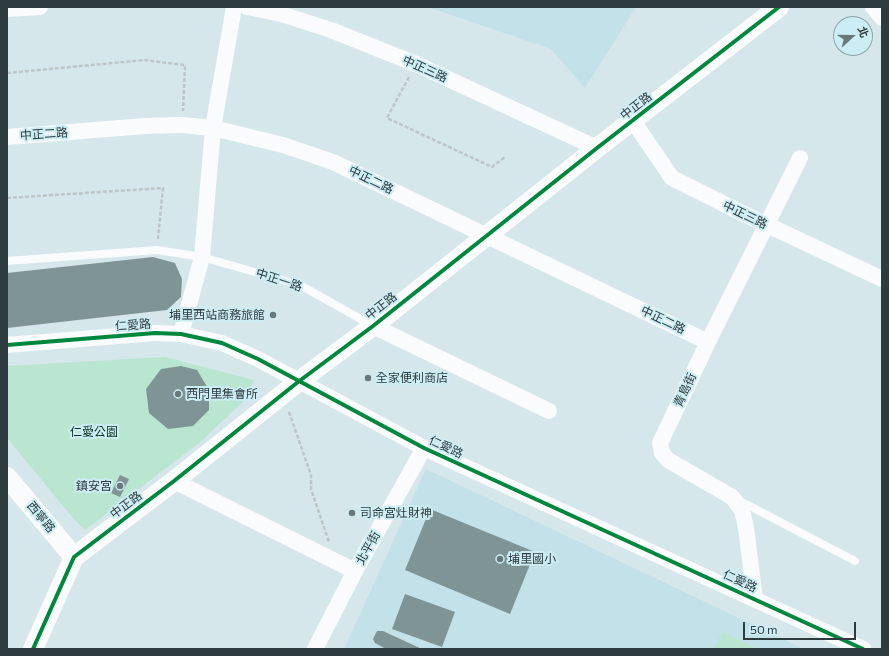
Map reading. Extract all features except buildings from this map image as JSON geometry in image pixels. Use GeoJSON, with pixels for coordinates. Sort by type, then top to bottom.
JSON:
{"type":"FeatureCollection","features":[{"type":"Feature","properties":{"kind":"street"},"geometry":{"type":"LineString","coordinates":[[7,10],[40,7]]}},
{"type":"Feature","properties":{"kind":"street"},"geometry":{"type":"LineString","coordinates":[[180,334],[202,257],[213,128],[234,7]]}},
{"type":"Feature","properties":{"kind":"street","name":"中正三路"},"geometry":{"type":"LineString","coordinates":[[247,7],[281,14],[331,30],[416,64],[597,148]]}},
{"type":"Feature","properties":{"kind":"street","name":"中正路"},"geometry":{"type":"LineString","coordinates":[[33,649],[74,557],[174,481],[298,382],[373,326],[597,148],[779,7]]}},
{"type":"Feature","properties":{"kind":"street"},"geometry":{"type":"LineString","coordinates":[[873,7],[882,18]]}},
{"type":"Feature","properties":{"kind":"street","name":"中正三路"},"geometry":{"type":"LineString","coordinates":[[633,121],[672,178],[766,225],[882,279]]}},
{"type":"Feature","properties":{"kind":"street","name":"中正二路"},"geometry":{"type":"LineString","coordinates":[[7,137],[145,126],[182,125],[213,128],[283,144],[333,162],[708,342]]}},
{"type":"Feature","properties":{"kind":"street","name":"青島街"},"geometry":{"type":"LineString","coordinates":[[754,599],[746,528],[742,510],[732,497],[668,460],[662,453],[660,443],[708,342],[800,158]]}},
{"type":"Feature","properties":{"kind":"street","name":"中正一路"},"geometry":{"type":"LineString","coordinates":[[373,326],[549,411]]}},
{"type":"Feature","properties":{"kind":"street","name":"仁愛路"},"geometry":{"type":"LineString","coordinates":[[7,345],[155,333],[180,334],[222,343],[258,359],[298,382],[424,448],[863,649]]}},
{"type":"Feature","properties":{"kind":"street","name":"北平街"},"geometry":{"type":"LineString","coordinates":[[315,649],[355,571],[424,448]]}},
{"type":"Feature","properties":{"kind":"street","name":"西寧路"},"geometry":{"type":"LineString","coordinates":[[7,478],[74,557]]}},
{"type":"Feature","properties":{"kind":"street"},"geometry":{"type":"LineString","coordinates":[[174,481],[355,571]]}},
{"type":"Feature","properties":{"kind":"lane","name":"中正一路"},"geometry":{"type":"LineString","coordinates":[[7,261],[157,250],[202,257],[300,285],[373,326]]}},
{"type":"Feature","properties":{"kind":"lane"},"geometry":{"type":"LineString","coordinates":[[732,497],[855,561]]}},
{"type":"Feature","properties":{"kind":"path"},"geometry":{"type":"LineString","coordinates":[[7,73],[145,60],[185,65],[182,125]]}},
{"type":"Feature","properties":{"kind":"path"},"geometry":{"type":"LineString","coordinates":[[416,64],[387,118],[492,167],[505,157]]}},
{"type":"Feature","properties":{"kind":"path"},"geometry":{"type":"LineString","coordinates":[[7,198],[163,188],[157,250]]}},
{"type":"Feature","properties":{"kind":"path"},"geometry":{"type":"LineString","coordinates":[[282,395],[311,475],[311,489],[335,561]]}},
{"type":"Feature","properties":{"kind":"shaded area"},"geometry":{"type":"Polygon","coordinates":[[[428,7],[636,7],[585,88],[551,49],[428,7]]]}},
{"type":"Feature","properties":{"kind":"shaded area","name":"埔里國小"},"geometry":{"type":"Polygon","coordinates":[[[426,469],[804,649],[344,649],[426,469]]]}},
{"type":"Feature","properties":{"kind":"green space","name":"仁愛公園"},"geometry":{"type":"Polygon","coordinates":[[[165,357],[254,380],[245,400],[199,443],[85,530],[72,517],[7,438],[7,366],[165,357]]]}},
{"type":"Feature","properties":{"kind":"green space"},"geometry":{"type":"Polygon","coordinates":[[[722,632],[758,649],[714,649],[722,632]]]}},
{"type":"Feature","properties":{"kind":"cycle path"},"geometry":{"type":"LineString","coordinates":[[33,649],[74,557],[174,481],[298,382],[373,326],[597,148],[779,7]]}},
{"type":"Feature","properties":{"kind":"cycle path"},"geometry":{"type":"LineString","coordinates":[[7,345],[155,333],[181,334],[222,343],[258,359],[424,448],[863,649]]}},
{"type":"Feature","properties":{"kind":"place","name":"埔里西站商務旅館"},"geometry":{"type":"Point","coordinates":[273,315]}},
{"type":"Feature","properties":{"kind":"place","name":"全家便利商店"},"geometry":{"type":"Point","coordinates":[368,378]}},
{"type":"Feature","properties":{"kind":"place","name":"西門里集會所"},"geometry":{"type":"Point","coordinates":[178,394]}},
{"type":"Feature","properties":{"kind":"place","name":"鎮安宮"},"geometry":{"type":"Point","coordinates":[120,486]}},
{"type":"Feature","properties":{"kind":"place","name":"司命宮灶財神"},"geometry":{"type":"Point","coordinates":[352,513]}},
{"type":"Feature","properties":{"kind":"place","name":"埔里國小"},"geometry":{"type":"Point","coordinates":[500,559]}}]}
